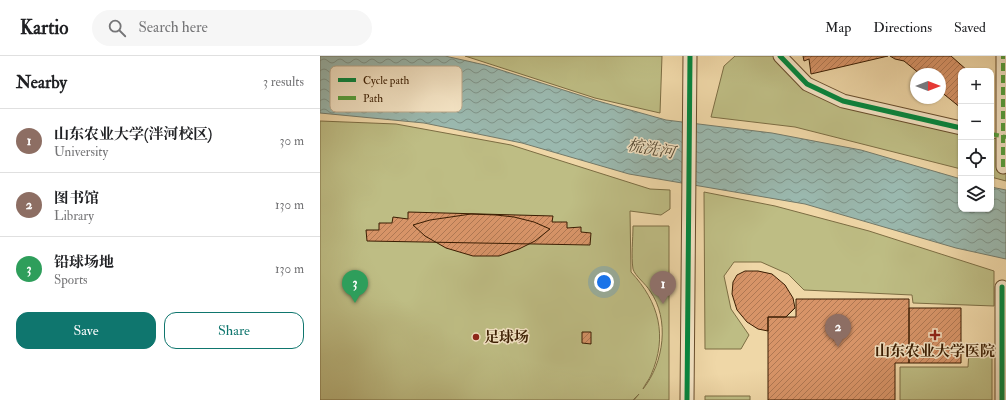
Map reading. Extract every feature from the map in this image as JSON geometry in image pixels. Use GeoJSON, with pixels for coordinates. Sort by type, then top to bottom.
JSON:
{"type":"FeatureCollection","features":[{"type":"Feature","properties":{"kind":"street"},"geometry":{"type":"LineString","coordinates":[[687,400],[690,56]]}},
{"type":"Feature","properties":{"kind":"street"},"geometry":{"type":"LineString","coordinates":[[780,56],[807,84],[843,101],[958,127]]}},
{"type":"Feature","properties":{"kind":"street"},"geometry":{"type":"LineString","coordinates":[[1003,56],[1000,136],[1003,166]]}},
{"type":"Feature","properties":{"kind":"street"},"geometry":{"type":"LineString","coordinates":[[1002,287],[1002,400]]}},
{"type":"Feature","properties":{"kind":"shaded area"},"geometry":{"type":"Polygon","coordinates":[[[465,56],[662,56],[660,113],[595,98],[465,56]]]}},
{"type":"Feature","properties":{"kind":"shaded area"},"geometry":{"type":"Polygon","coordinates":[[[735,56],[773,56],[797,79],[833,101],[958,131],[958,168],[795,127],[711,117],[724,66],[735,56]]]}},
{"type":"Feature","properties":{"kind":"shaded area"},"geometry":{"type":"Polygon","coordinates":[[[320,121],[396,124],[511,145],[650,189],[670,190],[670,209],[661,215],[630,211],[631,272],[641,283],[654,307],[660,333],[656,361],[650,377],[643,389],[656,367],[660,354],[662,327],[656,302],[648,288],[633,269],[633,226],[669,226],[669,400],[634,400],[639,394],[633,400],[320,400],[320,121]]]}},
{"type":"Feature","properties":{"kind":"shaded area"},"geometry":{"type":"Polygon","coordinates":[[[994,138],[1006,140],[1006,181],[994,178],[994,138]]]}},
{"type":"Feature","properties":{"kind":"shaded area"},"geometry":{"type":"Polygon","coordinates":[[[704,192],[775,206],[869,231],[994,271],[994,306],[913,303],[912,295],[804,290],[788,274],[761,262],[734,262],[724,276],[731,309],[749,335],[741,349],[705,349],[704,192]]]}},
{"type":"Feature","properties":{"kind":"shaded area"},"geometry":{"type":"Polygon","coordinates":[[[969,351],[992,351],[992,400],[900,400],[900,367],[968,367],[969,351]]]}},
{"type":"Feature","properties":{"kind":"shaded area"},"geometry":{"type":"Polygon","coordinates":[[[705,396],[750,396],[750,400],[705,400],[705,396]]]}},
{"type":"Feature","properties":{"kind":"water","name":"梳洗河"},"geometry":{"type":"Polygon","coordinates":[[[320,56],[445,56],[485,65],[598,101],[666,120],[772,133],[861,150],[958,178],[958,212],[994,212],[994,188],[1006,190],[1006,259],[956,248],[805,204],[629,174],[522,143],[424,123],[320,113],[320,56]]]}},
{"type":"Feature","properties":{"kind":"building"},"geometry":{"type":"Polygon","coordinates":[[[803,56],[888,56],[811,74],[809,59],[804,61],[803,56]]]}},
{"type":"Feature","properties":{"kind":"building"},"geometry":{"type":"Polygon","coordinates":[[[890,56],[951,56],[965,68],[958,68],[958,106],[946,96],[946,68],[913,68],[904,61],[890,56]]]}},
{"type":"Feature","properties":{"kind":"building"},"geometry":{"type":"Polygon","coordinates":[[[408,212],[553,216],[552,222],[567,222],[567,228],[581,227],[581,232],[591,233],[590,245],[367,241],[366,230],[379,230],[379,223],[392,223],[393,217],[408,219],[408,212]]]}},
{"type":"Feature","properties":{"kind":"building"},"geometry":{"type":"Polygon","coordinates":[[[471,214],[514,217],[534,222],[550,229],[535,241],[519,249],[499,256],[473,256],[446,248],[425,236],[413,225],[430,220],[471,214]]]}},
{"type":"Feature","properties":{"kind":"building"},"geometry":{"type":"Polygon","coordinates":[[[745,271],[758,271],[772,274],[785,285],[793,298],[795,308],[786,317],[768,317],[768,331],[758,329],[747,322],[737,310],[732,294],[733,282],[737,275],[745,271]]]}},
{"type":"Feature","properties":{"kind":"building"},"geometry":{"type":"Polygon","coordinates":[[[796,299],[909,299],[909,363],[895,363],[895,400],[768,400],[768,317],[796,317],[796,299]]]}},
{"type":"Feature","properties":{"kind":"building","name":"山东农业大学医院"},"geometry":{"type":"Polygon","coordinates":[[[909,308],[961,308],[961,363],[909,363],[909,308]]]}},
{"type":"Feature","properties":{"kind":"building"},"geometry":{"type":"Polygon","coordinates":[[[582,332],[591,332],[591,344],[582,343],[582,332]]]}},
{"type":"Feature","properties":{"kind":"marked path"},"geometry":{"type":"LineString","coordinates":[[1003,56],[1003,167]]}},
{"type":"Feature","properties":{"kind":"marked path"},"geometry":{"type":"LineString","coordinates":[[994,135],[1006,137]]}},
{"type":"Feature","properties":{"kind":"cycle path"},"geometry":{"type":"LineString","coordinates":[[687,400],[690,56]]}},
{"type":"Feature","properties":{"kind":"cycle path"},"geometry":{"type":"LineString","coordinates":[[780,56],[807,84],[843,101],[958,127]]}},
{"type":"Feature","properties":{"kind":"cycle path"},"geometry":{"type":"LineString","coordinates":[[1002,287],[1002,400]]}},
{"type":"Feature","properties":{"kind":"place","name":"铅球场地"},"geometry":{"type":"Point","coordinates":[355,303]}},
{"type":"Feature","properties":{"kind":"place","name":"山东农业大学(泮河校区)"},"geometry":{"type":"Point","coordinates":[663,304]}},
{"type":"Feature","properties":{"kind":"place","name":"山东农业大学医院"},"geometry":{"type":"Point","coordinates":[935,335]}},
{"type":"Feature","properties":{"kind":"place","name":"足球场"},"geometry":{"type":"Point","coordinates":[476,337]}},
{"type":"Feature","properties":{"kind":"place","name":"图书馆"},"geometry":{"type":"Point","coordinates":[838,347]}}]}
